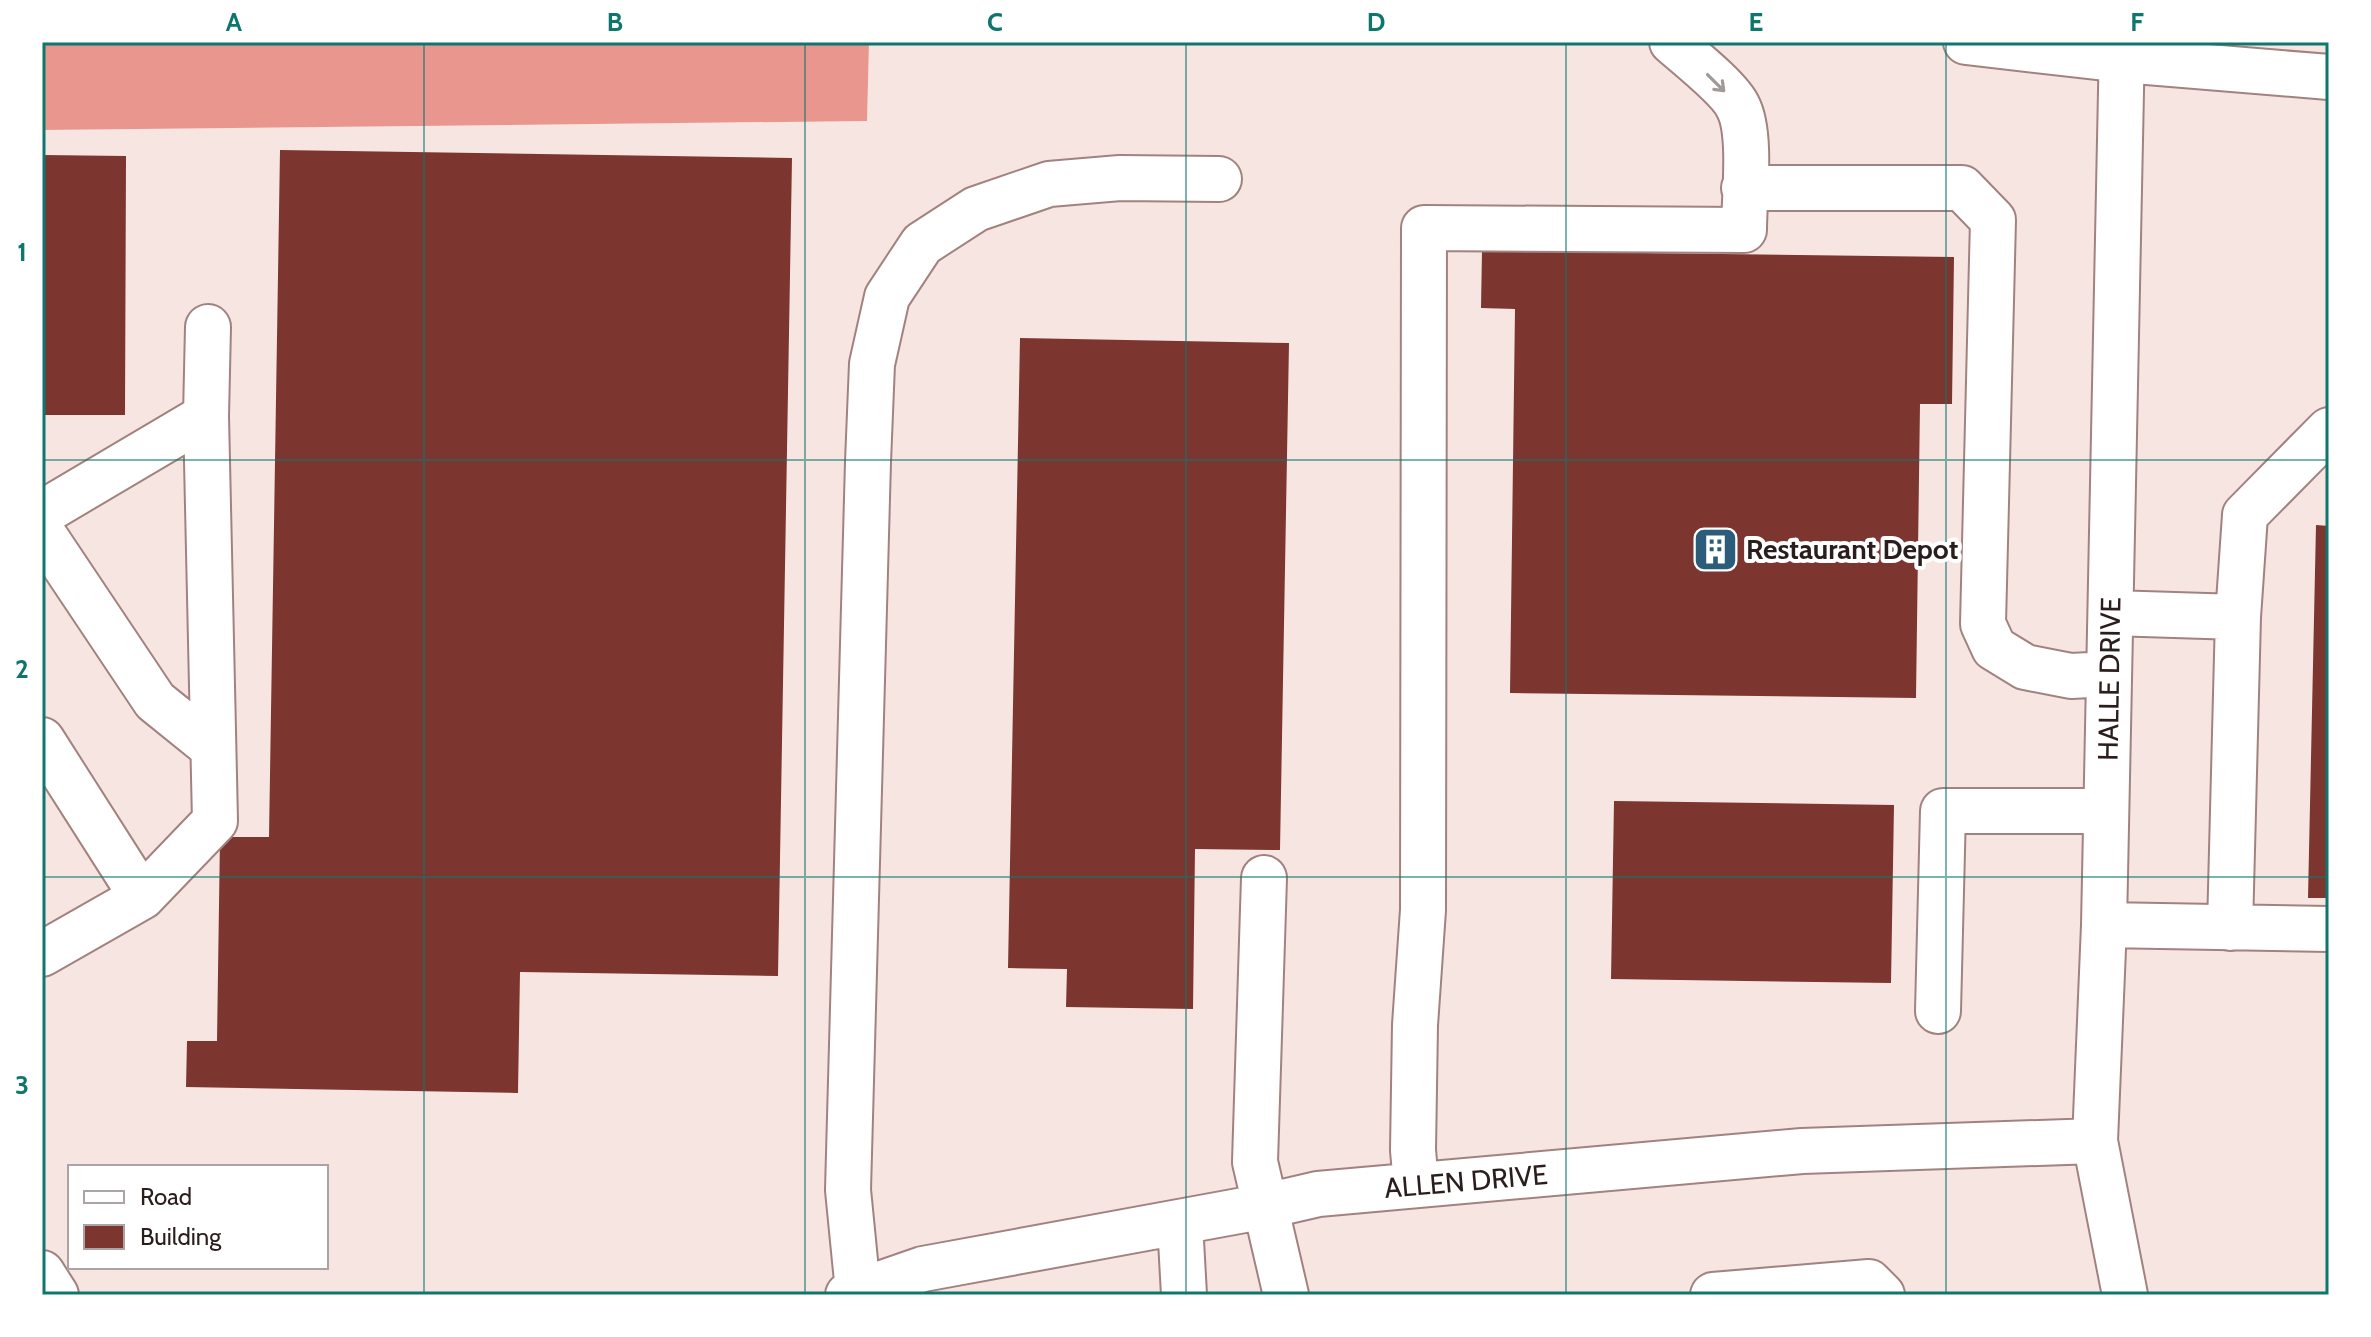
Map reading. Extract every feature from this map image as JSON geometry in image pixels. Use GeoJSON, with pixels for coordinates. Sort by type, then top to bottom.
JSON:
{"type":"FeatureCollection","features":[{"type":"Feature","properties":{"kind":"street"},"geometry":{"type":"LineString","coordinates":[[1416,1185],[1413,1150],[1415,1025],[1423,894],[1424,228],[1744,230],[1745,133],[1738,106],[1672,42]]}},
{"type":"Feature","properties":{"kind":"street"},"geometry":{"type":"LineString","coordinates":[[1966,42],[2122,51],[2329,77]]}},
{"type":"Feature","properties":{"kind":"street","name":"HALLE DRIVE"},"geometry":{"type":"LineString","coordinates":[[2122,51],[2104,925],[2095,1141],[2125,1295]]}},
{"type":"Feature","properties":{"kind":"street"},"geometry":{"type":"LineString","coordinates":[[853,1293],[848,1190],[868,462],[872,364],[887,297],[922,244],[976,209],[1049,184],[1120,178],[1219,179]]}},
{"type":"Feature","properties":{"kind":"street"},"geometry":{"type":"LineString","coordinates":[[1744,188],[1962,188],[1993,220],[1983,624],[1994,648],[2025,667],[2071,676],[2109,674]]}},
{"type":"Feature","properties":{"kind":"street"},"geometry":{"type":"LineString","coordinates":[[42,954],[142,897],[215,821],[206,416],[208,327]]}},
{"type":"Feature","properties":{"kind":"street"},"geometry":{"type":"LineString","coordinates":[[42,513],[206,416]]}},
{"type":"Feature","properties":{"kind":"street"},"geometry":{"type":"LineString","coordinates":[[2230,928],[2238,617],[2245,515],[2329,430]]}},
{"type":"Feature","properties":{"kind":"street"},"geometry":{"type":"LineString","coordinates":[[42,532],[155,701],[212,747]]}},
{"type":"Feature","properties":{"kind":"street"},"geometry":{"type":"LineString","coordinates":[[2111,613],[2238,617]]}},
{"type":"Feature","properties":{"kind":"street"},"geometry":{"type":"LineString","coordinates":[[42,740],[142,897]]}},
{"type":"Feature","properties":{"kind":"street"},"geometry":{"type":"LineString","coordinates":[[1938,1011],[1943,811],[2106,811]]}},
{"type":"Feature","properties":{"kind":"street"},"geometry":{"type":"LineString","coordinates":[[1264,878],[1255,1162],[1286,1295]]}},
{"type":"Feature","properties":{"kind":"street"},"geometry":{"type":"LineString","coordinates":[[2104,925],[2329,929]]}},
{"type":"Feature","properties":{"kind":"street","name":"ALLEN DRIVE"},"geometry":{"type":"LineString","coordinates":[[853,1293],[923,1269],[1318,1194],[1802,1151],[2095,1141]]}},
{"type":"Feature","properties":{"kind":"street"},"geometry":{"type":"LineString","coordinates":[[1180,1222],[1184,1295]]}},
{"type":"Feature","properties":{"kind":"street"},"geometry":{"type":"LineString","coordinates":[[42,1273],[56,1295]]}},
{"type":"Feature","properties":{"kind":"street"},"geometry":{"type":"LineString","coordinates":[[1713,1295],[1869,1282],[1882,1295]]}},
{"type":"Feature","properties":{"kind":"shaded area"},"geometry":{"type":"Polygon","coordinates":[[[42,42],[869,42],[867,121],[42,130],[42,42]]]}},
{"type":"Feature","properties":{"kind":"shaded area"},"geometry":{"type":"Polygon","coordinates":[[[869,42],[2329,42],[2329,1295],[42,1295],[42,130],[867,121],[869,42]]]}},
{"type":"Feature","properties":{"kind":"building"},"geometry":{"type":"Polygon","coordinates":[[[280,150],[792,158],[778,976],[520,972],[518,1093],[186,1087],[187,1041],[217,1041],[220,837],[269,837],[280,150]]]}},
{"type":"Feature","properties":{"kind":"building"},"geometry":{"type":"Polygon","coordinates":[[[42,155],[126,156],[125,415],[42,415],[42,155]]]}},
{"type":"Feature","properties":{"kind":"building","name":"Restaurant Depot"},"geometry":{"type":"Polygon","coordinates":[[[1482,251],[1954,257],[1952,404],[1920,404],[1916,698],[1510,693],[1515,309],[1481,308],[1482,251]]]}},
{"type":"Feature","properties":{"kind":"building"},"geometry":{"type":"Polygon","coordinates":[[[1020,338],[1289,343],[1280,850],[1195,849],[1193,1009],[1066,1007],[1067,969],[1008,968],[1020,338]]]}},
{"type":"Feature","properties":{"kind":"building"},"geometry":{"type":"Polygon","coordinates":[[[2316,525],[2329,526],[2329,898],[2308,898],[2316,525]]]}},
{"type":"Feature","properties":{"kind":"building"},"geometry":{"type":"Polygon","coordinates":[[[1614,801],[1894,805],[1891,983],[1611,979],[1614,801]]]}},
{"type":"Feature","properties":{"kind":"place","name":"Restaurant Depot"},"geometry":{"type":"Point","coordinates":[1715,549]}}]}
